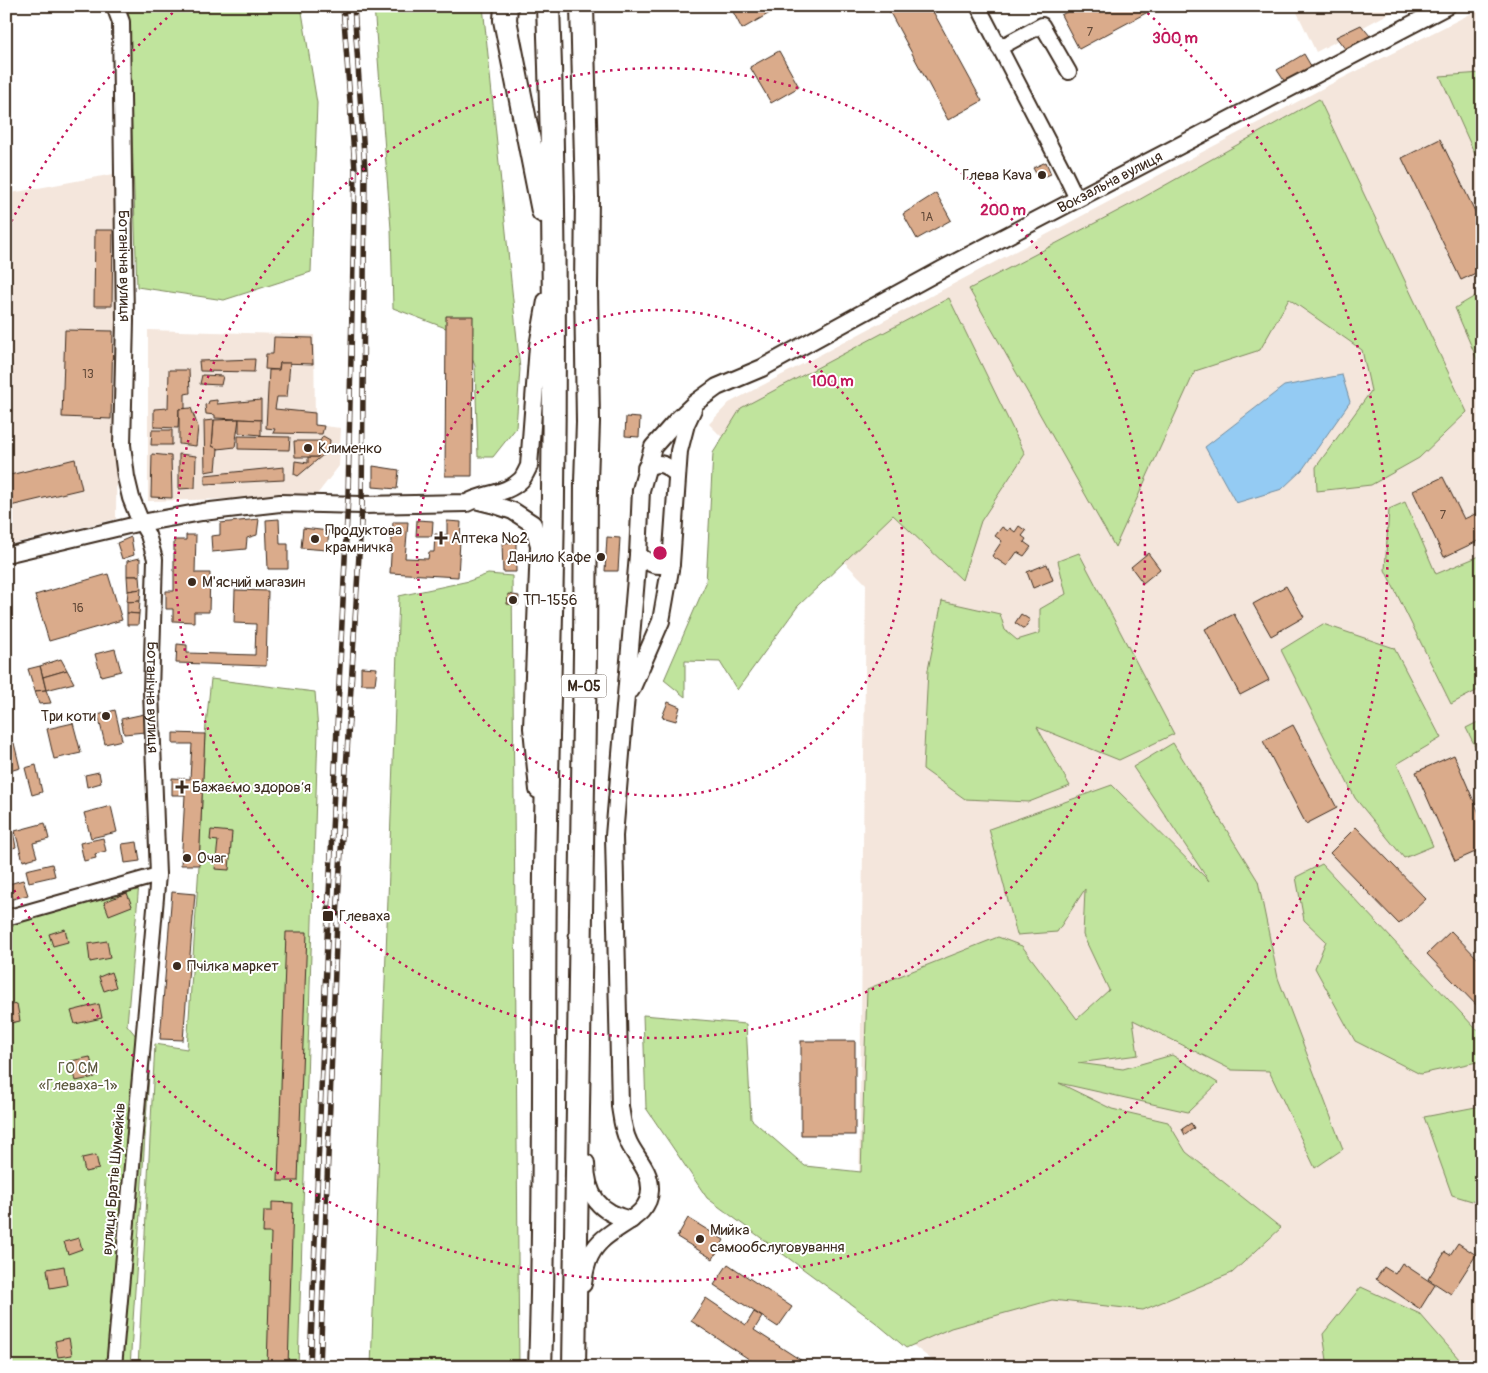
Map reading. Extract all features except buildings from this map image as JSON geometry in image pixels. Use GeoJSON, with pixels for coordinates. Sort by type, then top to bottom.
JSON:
{"type":"FeatureCollection","features":[{"type":"Feature","properties":{"kind":"highway"},"geometry":{"type":"LineString","coordinates":[[506,6],[505,20],[554,262]]}},
{"type":"Feature","properties":{"kind":"highway","name":"М-05"},"geometry":{"type":"LineString","coordinates":[[540,1367],[545,873],[553,492],[554,262],[548,6]]}},
{"type":"Feature","properties":{"kind":"highway","name":"М-05"},"geometry":{"type":"LineString","coordinates":[[574,1367],[588,422],[587,197],[582,6]]}},
{"type":"Feature","properties":{"kind":"street","name":"Ботанічна вулиця"},"geometry":{"type":"LineString","coordinates":[[115,6],[121,22],[122,72],[125,321],[122,445],[131,498],[148,535],[155,559],[152,691],[158,875]]}},
{"type":"Feature","properties":{"kind":"street"},"geometry":{"type":"LineString","coordinates":[[978,6],[1077,199]]}},
{"type":"Feature","properties":{"kind":"street","name":"Вокзальна вулиця"},"geometry":{"type":"LineString","coordinates":[[574,1367],[584,1270],[589,1256],[600,1241],[631,1220],[642,1210],[648,1200],[650,1188],[648,1176],[623,1127],[620,1106],[614,836],[638,555],[641,490],[653,447],[676,420],[717,387],[762,368],[943,269],[1447,6]]}},
{"type":"Feature","properties":{"kind":"street"},"geometry":{"type":"LineString","coordinates":[[999,48],[1042,25],[1068,72]]}},
{"type":"Feature","properties":{"kind":"street"},"geometry":{"type":"LineString","coordinates":[[6,555],[142,523],[202,512],[280,503],[362,505],[467,503],[499,493],[513,486],[521,480],[529,466],[538,346],[554,262]]}},
{"type":"Feature","properties":{"kind":"street"},"geometry":{"type":"LineString","coordinates":[[626,704],[661,621],[671,564],[679,452],[686,424],[695,404]]}},
{"type":"Feature","properties":{"kind":"street"},"geometry":{"type":"LineString","coordinates":[[646,468],[654,464],[665,464],[677,474]]}},
{"type":"Feature","properties":{"kind":"street"},"geometry":{"type":"LineString","coordinates":[[472,500],[513,511],[532,524],[539,544],[532,728],[545,873]]}},
{"type":"Feature","properties":{"kind":"street"},"geometry":{"type":"LineString","coordinates":[[638,555],[646,562],[659,567],[671,564]]}},
{"type":"Feature","properties":{"kind":"street"},"geometry":{"type":"LineString","coordinates":[[6,918],[158,875]]}},
{"type":"Feature","properties":{"kind":"street","name":"вулиця Братів Шумейків"},"geometry":{"type":"LineString","coordinates":[[114,1367],[158,875]]}},
{"type":"Feature","properties":{"kind":"street"},"geometry":{"type":"LineString","coordinates":[[578,1094],[585,1126],[586,1178],[590,1191],[598,1204],[610,1213],[631,1220]]}},
{"type":"Feature","properties":{"kind":"shaded area"},"geometry":{"type":"Polygon","coordinates":[[[1294,6],[1403,6],[1316,52],[1294,6]]]}},
{"type":"Feature","properties":{"kind":"shaded area"},"geometry":{"type":"Polygon","coordinates":[[[1482,8],[1482,1367],[941,1367],[892,1329],[859,1199],[866,584],[709,424],[729,403],[1327,86],[1482,8]]]}},
{"type":"Feature","properties":{"kind":"shaded area"},"geometry":{"type":"Polygon","coordinates":[[[119,173],[116,519],[6,545],[6,194],[119,173]]]}},
{"type":"Feature","properties":{"kind":"shaded area"},"geometry":{"type":"Polygon","coordinates":[[[148,330],[314,335],[315,425],[341,428],[339,466],[315,497],[148,501],[148,330]]]}},
{"type":"Feature","properties":{"kind":"green space"},"geometry":{"type":"Polygon","coordinates":[[[128,6],[301,6],[317,103],[311,272],[224,300],[137,287],[128,6]]]}},
{"type":"Feature","properties":{"kind":"green space"},"geometry":{"type":"Polygon","coordinates":[[[374,6],[483,6],[520,369],[516,428],[493,457],[478,457],[475,366],[464,335],[393,308],[391,229],[374,6]]]}},
{"type":"Feature","properties":{"kind":"green space"},"geometry":{"type":"Polygon","coordinates":[[[1482,73],[1482,170],[1440,76],[1482,73]]]}},
{"type":"Feature","properties":{"kind":"green space"},"geometry":{"type":"Polygon","coordinates":[[[1319,99],[1467,412],[1419,458],[1371,485],[1317,491],[1316,467],[1371,391],[1362,350],[1289,299],[1260,350],[1195,371],[1115,547],[969,289],[1137,201],[1319,99]]]}},
{"type":"Feature","properties":{"kind":"green space"},"geometry":{"type":"Polygon","coordinates":[[[1482,292],[1482,371],[1455,308],[1482,292]]]}},
{"type":"Feature","properties":{"kind":"green space"},"geometry":{"type":"Polygon","coordinates":[[[949,298],[1025,454],[981,521],[962,580],[893,515],[798,606],[737,690],[720,662],[685,661],[685,697],[664,680],[706,583],[713,453],[741,408],[949,298]]]}},
{"type":"Feature","properties":{"kind":"green space"},"geometry":{"type":"Polygon","coordinates":[[[1405,502],[1436,574],[1482,555],[1482,688],[1451,704],[1385,570],[1389,509],[1405,502]]]}},
{"type":"Feature","properties":{"kind":"green space"},"geometry":{"type":"Polygon","coordinates":[[[1079,553],[1174,734],[1119,760],[1037,727],[1070,786],[1029,802],[965,799],[923,769],[928,670],[942,601],[1000,614],[1005,630],[1017,640],[1040,633],[1040,609],[1066,594],[1058,561],[1079,553]]]}},
{"type":"Feature","properties":{"kind":"green space"},"geometry":{"type":"Polygon","coordinates":[[[488,574],[512,576],[519,1367],[371,1367],[399,596],[469,581],[488,574]]]}},
{"type":"Feature","properties":{"kind":"green space"},"geometry":{"type":"Polygon","coordinates":[[[1323,624],[1394,648],[1441,738],[1397,764],[1433,846],[1404,858],[1355,798],[1281,650],[1323,624]]]}},
{"type":"Feature","properties":{"kind":"green space"},"geometry":{"type":"Polygon","coordinates":[[[211,679],[315,692],[318,731],[298,1367],[138,1367],[155,1044],[187,1049],[205,734],[211,679]]]}},
{"type":"Feature","properties":{"kind":"green space"},"geometry":{"type":"Polygon","coordinates":[[[1482,720],[1482,760],[1466,728],[1482,720]]]}},
{"type":"Feature","properties":{"kind":"green space"},"geometry":{"type":"Polygon","coordinates":[[[1173,743],[1258,881],[1278,978],[1343,1149],[1315,1168],[1269,1071],[1232,1070],[1133,1020],[1138,1055],[1078,1063],[1123,1069],[1172,1055],[1218,1083],[1188,1112],[1059,1083],[1112,1109],[1168,1122],[1186,1152],[1281,1228],[1232,1273],[1143,1310],[1052,1300],[951,1328],[906,1348],[875,1322],[707,1198],[646,1108],[643,1015],[746,1024],[751,1119],[805,1166],[861,1172],[867,989],[998,937],[1022,946],[1077,1019],[1109,990],[1083,935],[1085,889],[1057,932],[1017,935],[989,829],[1112,785],[1209,881],[1133,767],[1173,743]]]}},
{"type":"Feature","properties":{"kind":"green space"},"geometry":{"type":"Polygon","coordinates":[[[1322,864],[1476,1029],[1482,1030],[1482,1061],[1420,1074],[1355,1041],[1315,968],[1326,941],[1304,920],[1296,877],[1322,864]]]}},
{"type":"Feature","properties":{"kind":"green space","name":"ГО СМ «Глеваха-1»"},"geometry":{"type":"Polygon","coordinates":[[[139,883],[127,1025],[141,1042],[151,1044],[130,1367],[6,1367],[6,921],[139,883]]]}},
{"type":"Feature","properties":{"kind":"green space"},"geometry":{"type":"Polygon","coordinates":[[[1481,1106],[1482,1204],[1452,1195],[1424,1117],[1481,1106]]]}},
{"type":"Feature","properties":{"kind":"green space"},"geometry":{"type":"Polygon","coordinates":[[[1361,1287],[1420,1314],[1466,1367],[1328,1367],[1323,1334],[1361,1287]]]}},
{"type":"Feature","properties":{"kind":"water"},"geometry":{"type":"Polygon","coordinates":[[[1342,375],[1350,402],[1302,470],[1282,489],[1236,503],[1205,447],[1284,386],[1342,375]]]}},
{"type":"Feature","properties":{"kind":"railway"},"geometry":{"type":"LineString","coordinates":[[310,1367],[328,916],[348,496],[355,169],[343,6]]}},
{"type":"Feature","properties":{"kind":"railway"},"geometry":{"type":"LineString","coordinates":[[320,1367],[337,918],[362,505],[365,170],[354,6]]}},
{"type":"Feature","properties":{"kind":"place","name":"Глева Kava"},"geometry":{"type":"Point","coordinates":[1042,175]}},
{"type":"Feature","properties":{"kind":"place","name":"Клименко"},"geometry":{"type":"Point","coordinates":[308,448]}},
{"type":"Feature","properties":{"kind":"place","name":"Аптека №2"},"geometry":{"type":"Point","coordinates":[441,538]}},
{"type":"Feature","properties":{"kind":"place","name":"Продуктова крамничка"},"geometry":{"type":"Point","coordinates":[315,539]}},
{"type":"Feature","properties":{"kind":"place","name":"Данило Кафе"},"geometry":{"type":"Point","coordinates":[601,557]}},
{"type":"Feature","properties":{"kind":"place","name":"М'ясний магазин"},"geometry":{"type":"Point","coordinates":[192,582]}},
{"type":"Feature","properties":{"kind":"place","name":"ТП-1556"},"geometry":{"type":"Point","coordinates":[513,600]}},
{"type":"Feature","properties":{"kind":"place","name":"Три коти"},"geometry":{"type":"Point","coordinates":[106,716]}},
{"type":"Feature","properties":{"kind":"place","name":"Бажаємо здоровʼя"},"geometry":{"type":"Point","coordinates":[182,787]}},
{"type":"Feature","properties":{"kind":"place","name":"Очаг"},"geometry":{"type":"Point","coordinates":[187,858]}},
{"type":"Feature","properties":{"kind":"place","name":"Глеваха"},"geometry":{"type":"Point","coordinates":[328,916]}},
{"type":"Feature","properties":{"kind":"place","name":"Пчілка маркет"},"geometry":{"type":"Point","coordinates":[177,966]}},
{"type":"Feature","properties":{"kind":"place","name":"Мийка самообслуговування"},"geometry":{"type":"Point","coordinates":[700,1239]}}]}
